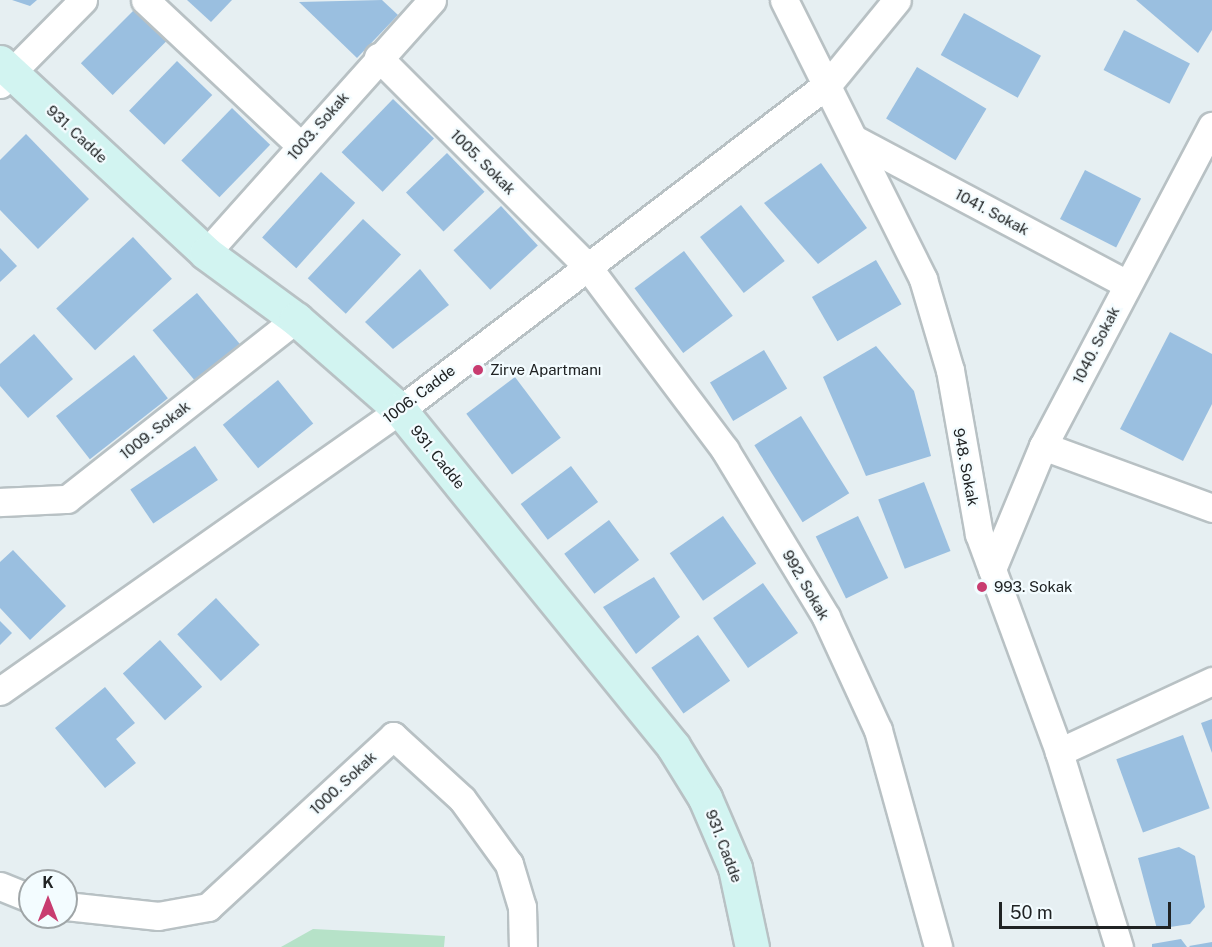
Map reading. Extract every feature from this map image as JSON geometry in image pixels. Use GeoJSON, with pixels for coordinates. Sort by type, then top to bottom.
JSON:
{"type":"FeatureCollection","features":[{"type":"Feature","properties":{"kind":"main road","name":"931. Cadde"},"geometry":{"type":"LineString","coordinates":[[4,73],[206,252],[296,319],[400,410],[673,746],[705,798],[735,868],[752,947]]}},
{"type":"Feature","properties":{"kind":"street"},"geometry":{"type":"LineString","coordinates":[[4,73],[83,0]]}},
{"type":"Feature","properties":{"kind":"street"},"geometry":{"type":"LineString","coordinates":[[145,0],[300,145]]}},
{"type":"Feature","properties":{"kind":"street","name":"1003. Sokak"},"geometry":{"type":"LineString","coordinates":[[206,252],[378,57],[432,0]]}},
{"type":"Feature","properties":{"kind":"street","name":"948. Sokak"},"geometry":{"type":"LineString","coordinates":[[784,0],[829,83],[923,279],[950,370],[962,460],[992,569],[1059,752],[1119,947]]}},
{"type":"Feature","properties":{"kind":"street","name":"1006. Cadde"},"geometry":{"type":"LineString","coordinates":[[0,691],[400,410],[829,83],[897,0]]}},
{"type":"Feature","properties":{"kind":"street","name":"1005. Sokak"},"geometry":{"type":"LineString","coordinates":[[378,57],[587,266]]}},
{"type":"Feature","properties":{"kind":"street","name":"1040. Sokak"},"geometry":{"type":"LineString","coordinates":[[992,569],[1043,446],[1212,126]]}},
{"type":"Feature","properties":{"kind":"street","name":"1041. Sokak"},"geometry":{"type":"LineString","coordinates":[[856,140],[1127,284]]}},
{"type":"Feature","properties":{"kind":"street","name":"992. Sokak"},"geometry":{"type":"LineString","coordinates":[[587,266],[725,450],[826,617],[878,730],[938,947]]}},
{"type":"Feature","properties":{"kind":"street","name":"1009. Sokak"},"geometry":{"type":"LineString","coordinates":[[0,502],[67,500],[296,319]]}},
{"type":"Feature","properties":{"kind":"street"},"geometry":{"type":"LineString","coordinates":[[1043,446],[1212,508]]}},
{"type":"Feature","properties":{"kind":"street"},"geometry":{"type":"LineString","coordinates":[[1059,752],[1212,681]]}},
{"type":"Feature","properties":{"kind":"street","name":"1000. Sokak"},"geometry":{"type":"LineString","coordinates":[[78,907],[158,916],[208,908],[393,736],[462,799],[509,864],[522,907],[523,947]]}},
{"type":"Feature","properties":{"kind":"street"},"geometry":{"type":"LineString","coordinates":[[0,886],[18,893]]}},
{"type":"Feature","properties":{"kind":"green space"},"geometry":{"type":"Polygon","coordinates":[[[313,929],[445,936],[444,947],[281,947],[313,929]]]}},
{"type":"Feature","properties":{"kind":"building"},"geometry":{"type":"Polygon","coordinates":[[[12,0],[37,0],[30,6],[12,0]]]}},
{"type":"Feature","properties":{"kind":"building"},"geometry":{"type":"Polygon","coordinates":[[[187,0],[232,0],[211,22],[187,0]]]}},
{"type":"Feature","properties":{"kind":"building"},"geometry":{"type":"Polygon","coordinates":[[[382,0],[398,15],[357,58],[299,2],[382,0]]]}},
{"type":"Feature","properties":{"kind":"building"},"geometry":{"type":"Polygon","coordinates":[[[1136,0],[1212,0],[1212,30],[1198,53],[1136,0]]]}},
{"type":"Feature","properties":{"kind":"building"},"geometry":{"type":"Polygon","coordinates":[[[136,8],[168,40],[113,95],[81,63],[136,8]]]}},
{"type":"Feature","properties":{"kind":"building"},"geometry":{"type":"Polygon","coordinates":[[[964,13],[1041,56],[1018,98],[941,55],[964,13]]]}},
{"type":"Feature","properties":{"kind":"building"},"geometry":{"type":"Polygon","coordinates":[[[1124,30],[1190,64],[1170,104],[1104,70],[1124,30]]]}},
{"type":"Feature","properties":{"kind":"building"},"geometry":{"type":"Polygon","coordinates":[[[177,61],[212,95],[164,145],[129,111],[177,61]]]}},
{"type":"Feature","properties":{"kind":"building"},"geometry":{"type":"Polygon","coordinates":[[[917,67],[986,109],[956,160],[886,118],[917,67]]]}},
{"type":"Feature","properties":{"kind":"building"},"geometry":{"type":"Polygon","coordinates":[[[393,99],[434,139],[383,192],[342,152],[393,99]]]}},
{"type":"Feature","properties":{"kind":"building"},"geometry":{"type":"Polygon","coordinates":[[[232,108],[270,145],[219,197],[181,161],[232,108]]]}},
{"type":"Feature","properties":{"kind":"building"},"geometry":{"type":"Polygon","coordinates":[[[26,134],[89,199],[38,249],[0,210],[0,160],[26,134]]]}},
{"type":"Feature","properties":{"kind":"building"},"geometry":{"type":"Polygon","coordinates":[[[447,153],[485,192],[444,231],[406,193],[447,153]]]}},
{"type":"Feature","properties":{"kind":"building"},"geometry":{"type":"Polygon","coordinates":[[[821,163],[867,228],[818,264],[764,203],[821,163]]]}},
{"type":"Feature","properties":{"kind":"building"},"geometry":{"type":"Polygon","coordinates":[[[1085,170],[1141,199],[1116,248],[1060,219],[1085,170]]]}},
{"type":"Feature","properties":{"kind":"building"},"geometry":{"type":"Polygon","coordinates":[[[321,172],[355,203],[296,268],[262,237],[321,172]]]}},
{"type":"Feature","properties":{"kind":"building"},"geometry":{"type":"Polygon","coordinates":[[[741,205],[785,261],[744,293],[700,237],[741,205]]]}},
{"type":"Feature","properties":{"kind":"building"},"geometry":{"type":"Polygon","coordinates":[[[501,206],[538,245],[490,290],[453,250],[501,206]]]}},
{"type":"Feature","properties":{"kind":"building"},"geometry":{"type":"Polygon","coordinates":[[[363,219],[401,254],[346,314],[308,278],[363,219]]]}},
{"type":"Feature","properties":{"kind":"building"},"geometry":{"type":"Polygon","coordinates":[[[133,237],[172,279],[95,350],[56,309],[133,237]]]}},
{"type":"Feature","properties":{"kind":"building"},"geometry":{"type":"Polygon","coordinates":[[[0,248],[17,266],[0,282],[0,248]]]}},
{"type":"Feature","properties":{"kind":"building"},"geometry":{"type":"Polygon","coordinates":[[[684,251],[733,316],[683,353],[634,288],[684,251]]]}},
{"type":"Feature","properties":{"kind":"building"},"geometry":{"type":"Polygon","coordinates":[[[876,260],[902,304],[837,341],[812,297],[876,260]]]}},
{"type":"Feature","properties":{"kind":"building"},"geometry":{"type":"Polygon","coordinates":[[[420,269],[449,305],[393,349],[365,322],[420,269]]]}},
{"type":"Feature","properties":{"kind":"building"},"geometry":{"type":"Polygon","coordinates":[[[197,293],[240,344],[196,382],[153,330],[197,293]]]}},
{"type":"Feature","properties":{"kind":"building"},"geometry":{"type":"Polygon","coordinates":[[[1170,332],[1212,354],[1212,404],[1183,461],[1120,429],[1170,332]]]}},
{"type":"Feature","properties":{"kind":"building"},"geometry":{"type":"Polygon","coordinates":[[[34,334],[73,379],[28,418],[0,386],[0,364],[34,334]]]}},
{"type":"Feature","properties":{"kind":"building"},"geometry":{"type":"Polygon","coordinates":[[[876,346],[914,391],[931,456],[866,476],[823,377],[876,346]]]}},
{"type":"Feature","properties":{"kind":"building"},"geometry":{"type":"Polygon","coordinates":[[[764,350],[787,389],[733,421],[710,382],[764,350]]]}},
{"type":"Feature","properties":{"kind":"building"},"geometry":{"type":"Polygon","coordinates":[[[134,355],[168,398],[90,459],[56,416],[134,355]]]}},
{"type":"Feature","properties":{"kind":"building"},"geometry":{"type":"Polygon","coordinates":[[[515,377],[561,438],[512,474],[466,414],[515,377]]]}},
{"type":"Feature","properties":{"kind":"building"},"geometry":{"type":"Polygon","coordinates":[[[278,380],[313,424],[258,468],[223,425],[278,380]]]}},
{"type":"Feature","properties":{"kind":"building"},"geometry":{"type":"Polygon","coordinates":[[[801,416],[849,493],[803,522],[754,445],[801,416]]]}},
{"type":"Feature","properties":{"kind":"building"},"geometry":{"type":"Polygon","coordinates":[[[195,446],[218,480],[153,524],[130,490],[195,446]]]}},
{"type":"Feature","properties":{"kind":"building"},"geometry":{"type":"Polygon","coordinates":[[[571,466],[598,502],[548,540],[521,504],[571,466]]]}},
{"type":"Feature","properties":{"kind":"building"},"geometry":{"type":"Polygon","coordinates":[[[924,482],[951,551],[905,569],[878,500],[924,482]]]}},
{"type":"Feature","properties":{"kind":"building"},"geometry":{"type":"Polygon","coordinates":[[[723,516],[756,564],[703,601],[670,553],[723,516]]]}},
{"type":"Feature","properties":{"kind":"building"},"geometry":{"type":"Polygon","coordinates":[[[858,516],[888,578],[846,599],[816,537],[858,516]]]}},
{"type":"Feature","properties":{"kind":"building"},"geometry":{"type":"Polygon","coordinates":[[[609,520],[639,560],[594,594],[564,554],[609,520]]]}},
{"type":"Feature","properties":{"kind":"building"},"geometry":{"type":"Polygon","coordinates":[[[13,550],[66,606],[30,640],[0,608],[0,562],[13,550]]]}},
{"type":"Feature","properties":{"kind":"building"},"geometry":{"type":"Polygon","coordinates":[[[654,577],[680,617],[636,654],[603,607],[654,577]]]}},
{"type":"Feature","properties":{"kind":"building"},"geometry":{"type":"Polygon","coordinates":[[[763,583],[798,633],[748,668],[713,618],[763,583]]]}},
{"type":"Feature","properties":{"kind":"building"},"geometry":{"type":"Polygon","coordinates":[[[216,598],[260,645],[221,681],[177,634],[216,598]]]}},
{"type":"Feature","properties":{"kind":"building"},"geometry":{"type":"Polygon","coordinates":[[[0,621],[12,633],[0,645],[0,621]]]}},
{"type":"Feature","properties":{"kind":"building"},"geometry":{"type":"Polygon","coordinates":[[[698,635],[730,681],[683,714],[651,668],[698,635]]]}},
{"type":"Feature","properties":{"kind":"building"},"geometry":{"type":"Polygon","coordinates":[[[160,640],[202,687],[165,720],[123,673],[160,640]]]}},
{"type":"Feature","properties":{"kind":"building"},"geometry":{"type":"Polygon","coordinates":[[[105,687],[135,723],[116,739],[136,763],[105,788],[55,728],[105,687]]]}},
{"type":"Feature","properties":{"kind":"building"},"geometry":{"type":"Polygon","coordinates":[[[1212,719],[1212,753],[1201,723],[1212,719]]]}},
{"type":"Feature","properties":{"kind":"building"},"geometry":{"type":"Polygon","coordinates":[[[1183,735],[1210,808],[1143,833],[1116,759],[1183,735]]]}},
{"type":"Feature","properties":{"kind":"building"},"geometry":{"type":"Polygon","coordinates":[[[1179,847],[1195,856],[1205,907],[1190,924],[1157,929],[1138,858],[1179,847]]]}},
{"type":"Feature","properties":{"kind":"building"},"geometry":{"type":"Polygon","coordinates":[[[1181,939],[1187,947],[1152,947],[1152,944],[1181,939]]]}},
{"type":"Feature","properties":{"kind":"building"},"geometry":{"type":"Polygon","coordinates":[[[1212,942],[1212,947],[1189,946],[1212,942]]]}},
{"type":"Feature","properties":{"kind":"place","name":"Zirve Apartmanı"},"geometry":{"type":"Point","coordinates":[478,370]}},
{"type":"Feature","properties":{"kind":"place","name":"993. Sokak"},"geometry":{"type":"Point","coordinates":[982,587]}}]}
